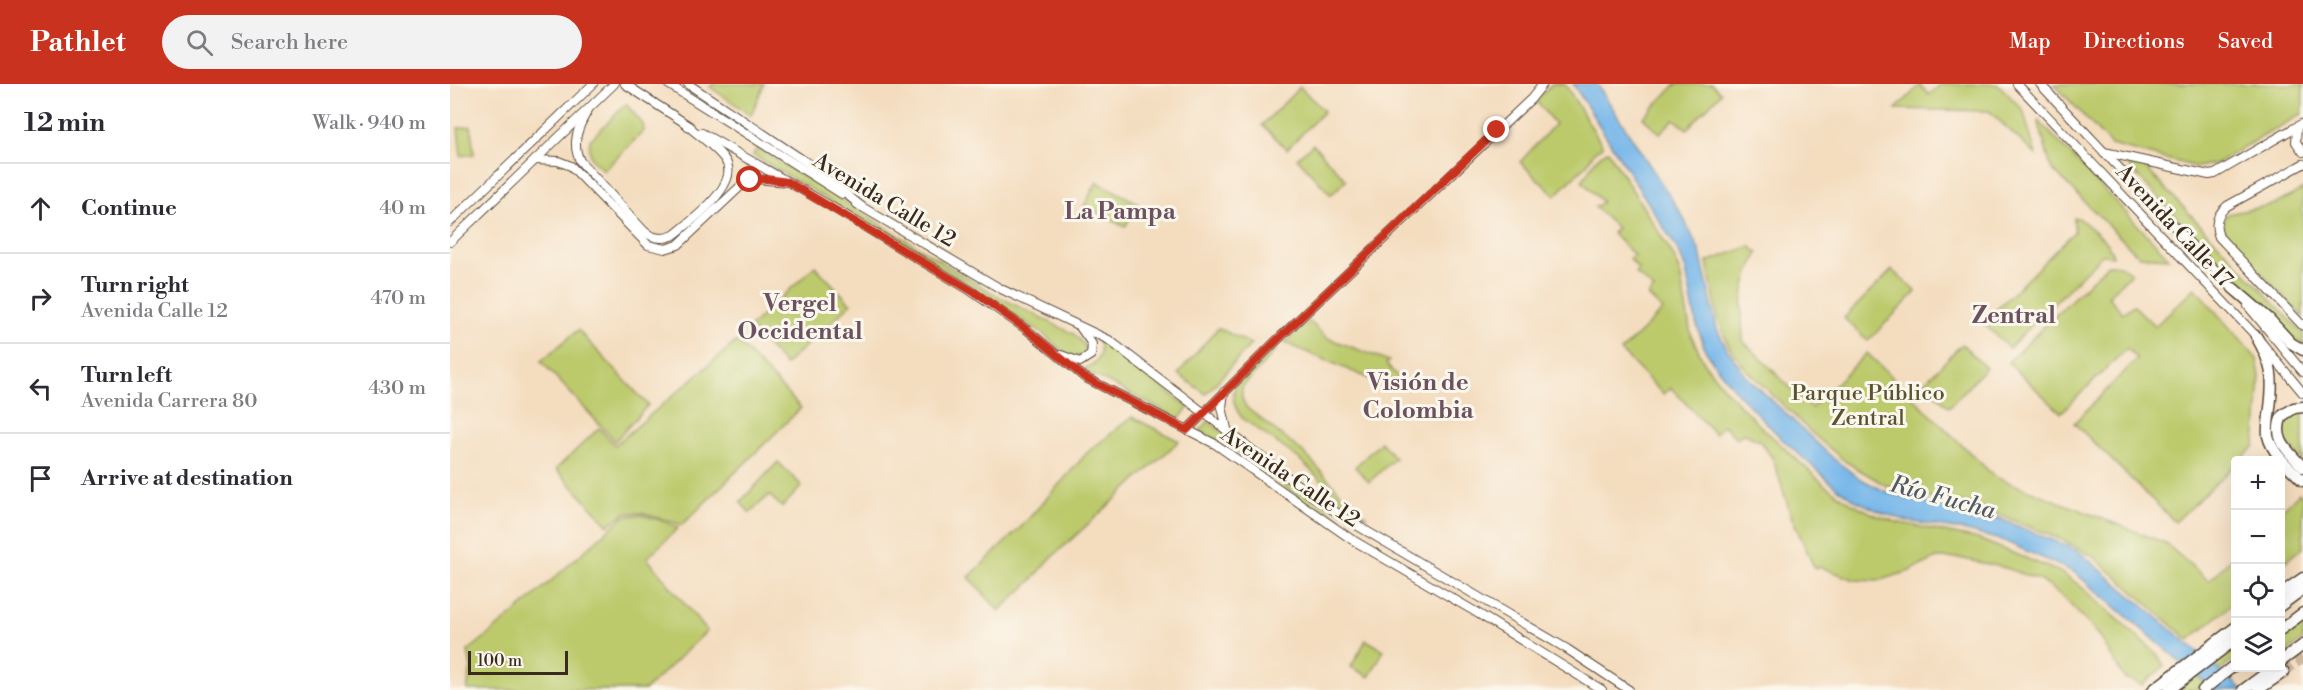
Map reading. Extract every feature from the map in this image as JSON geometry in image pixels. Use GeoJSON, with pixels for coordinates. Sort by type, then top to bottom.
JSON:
{"type":"FeatureCollection","features":[{"type":"Feature","properties":{"kind":"highway"},"geometry":{"type":"LineString","coordinates":[[2233,288],[2268,318],[2291,343],[2303,350]]}},
{"type":"Feature","properties":{"kind":"highway"},"geometry":{"type":"LineString","coordinates":[[2256,336],[2272,369],[2273,386],[2268,437],[2281,457],[2303,481]]}},
{"type":"Feature","properties":{"kind":"highway"},"geometry":{"type":"LineString","coordinates":[[2303,407],[2294,408],[2282,416],[2278,433],[2283,446],[2303,467]]}},
{"type":"Feature","properties":{"kind":"highway"},"geometry":{"type":"LineString","coordinates":[[2285,591],[2303,578]]}},
{"type":"Feature","properties":{"kind":"highway"},"geometry":{"type":"LineString","coordinates":[[2285,602],[2303,589]]}},
{"type":"Feature","properties":{"kind":"highway"},"geometry":{"type":"LineString","coordinates":[[2285,626],[2303,613]]}},
{"type":"Feature","properties":{"kind":"highway"},"geometry":{"type":"LineString","coordinates":[[2153,690],[2178,677],[2209,653],[2231,631]]}},
{"type":"Feature","properties":{"kind":"highway"},"geometry":{"type":"LineString","coordinates":[[2209,653],[2231,641]]}},
{"type":"Feature","properties":{"kind":"highway"},"geometry":{"type":"LineString","coordinates":[[2285,662],[2303,645]]}},
{"type":"Feature","properties":{"kind":"highway"},"geometry":{"type":"LineString","coordinates":[[2203,690],[2231,668]]}},
{"type":"Feature","properties":{"kind":"highway"},"geometry":{"type":"LineString","coordinates":[[2244,689],[2271,672]]}},
{"type":"Feature","properties":{"kind":"highway"},"geometry":{"type":"LineString","coordinates":[[2258,690],[2274,672]]}},
{"type":"Feature","properties":{"kind":"highway"},"geometry":{"type":"LineString","coordinates":[[2169,690],[2178,677]]}},
{"type":"Feature","properties":{"kind":"main road"},"geometry":{"type":"LineString","coordinates":[[582,84],[583,94]]}},
{"type":"Feature","properties":{"kind":"main road"},"geometry":{"type":"LineString","coordinates":[[450,222],[593,84]]}},
{"type":"Feature","properties":{"kind":"main road"},"geometry":{"type":"LineString","coordinates":[[450,242],[614,84]]}},
{"type":"Feature","properties":{"kind":"main road","name":"Avenida Calle 12"},"geometry":{"type":"LineString","coordinates":[[625,84],[687,125],[968,289],[1047,346],[1072,369],[1236,457],[1351,539],[1602,690]]}},
{"type":"Feature","properties":{"kind":"main road","name":"Avenida Calle 12"},"geometry":{"type":"LineString","coordinates":[[668,84],[861,206],[991,284],[1117,346],[1311,495],[1346,519],[1574,653],[1629,690]]}},
{"type":"Feature","properties":{"kind":"main road"},"geometry":{"type":"LineString","coordinates":[[688,84],[809,164],[861,206]]}},
{"type":"Feature","properties":{"kind":"main road"},"geometry":{"type":"LineString","coordinates":[[1187,430],[1543,84]]}},
{"type":"Feature","properties":{"kind":"main road","name":"Avenida Calle 17"},"geometry":{"type":"LineString","coordinates":[[2017,84],[2256,336],[2303,393]]}},
{"type":"Feature","properties":{"kind":"main road","name":"Avenida Calle 17"},"geometry":{"type":"LineString","coordinates":[[2040,84],[2233,288],[2303,372]]}},
{"type":"Feature","properties":{"kind":"main road"},"geometry":{"type":"LineString","coordinates":[[588,110],[581,121],[575,139],[580,161],[653,238],[668,238],[674,235],[722,191],[728,178],[726,160],[687,125]]}},
{"type":"Feature","properties":{"kind":"main road"},"geometry":{"type":"LineString","coordinates":[[2104,152],[2210,175],[2300,125]]}},
{"type":"Feature","properties":{"kind":"main road"},"geometry":{"type":"LineString","coordinates":[[2300,125],[2296,142],[2303,152]]}},
{"type":"Feature","properties":{"kind":"main road"},"geometry":{"type":"LineString","coordinates":[[535,160],[558,160],[571,166],[644,242],[660,249],[678,245],[744,183],[756,179],[788,182]]}},
{"type":"Feature","properties":{"kind":"main road"},"geometry":{"type":"LineString","coordinates":[[2303,164],[2227,206],[2217,218],[2216,229],[2219,237],[2303,326]]}},
{"type":"Feature","properties":{"kind":"main road"},"geometry":{"type":"LineString","coordinates":[[1047,346],[1075,361],[1089,358],[1093,350],[1089,336],[1076,324]]}},
{"type":"Feature","properties":{"kind":"main road"},"geometry":{"type":"LineString","coordinates":[[1224,392],[1222,407],[1228,431]]}},
{"type":"Feature","properties":{"kind":"green space"},"geometry":{"type":"Polygon","coordinates":[[[713,84],[764,84],[751,115],[710,87],[713,84]]]}},
{"type":"Feature","properties":{"kind":"green space"},"geometry":{"type":"Polygon","coordinates":[[[1552,84],[1565,84],[1603,146],[1594,152],[1587,164],[1555,196],[1520,162],[1555,124],[1536,101],[1552,84]]]}},
{"type":"Feature","properties":{"kind":"green space"},"geometry":{"type":"Polygon","coordinates":[[[1676,84],[1712,84],[1721,93],[1687,129],[1674,119],[1660,133],[1643,118],[1676,84]]]}},
{"type":"Feature","properties":{"kind":"green space"},"geometry":{"type":"Polygon","coordinates":[[[1941,84],[1998,84],[2023,110],[2036,155],[1989,111],[1896,109],[1920,85],[1929,95],[1941,84]]]}},
{"type":"Feature","properties":{"kind":"green space"},"geometry":{"type":"Polygon","coordinates":[[[2054,84],[2303,84],[2303,113],[2217,163],[2197,167],[2111,145],[2054,84]]]}},
{"type":"Feature","properties":{"kind":"green space"},"geometry":{"type":"Polygon","coordinates":[[[1300,87],[1324,111],[1287,149],[1262,125],[1300,87]]]}},
{"type":"Feature","properties":{"kind":"green space"},"geometry":{"type":"Polygon","coordinates":[[[626,104],[643,124],[644,131],[604,170],[591,158],[590,140],[626,104]]]}},
{"type":"Feature","properties":{"kind":"green space"},"geometry":{"type":"Polygon","coordinates":[[[2038,120],[2169,258],[2139,256],[2051,168],[2038,120]]]}},
{"type":"Feature","properties":{"kind":"green space"},"geometry":{"type":"Polygon","coordinates":[[[471,126],[474,154],[461,156],[458,128],[471,126]]]}},
{"type":"Feature","properties":{"kind":"green space"},"geometry":{"type":"Polygon","coordinates":[[[1313,144],[1346,180],[1331,195],[1297,158],[1313,144]]]}},
{"type":"Feature","properties":{"kind":"green space"},"geometry":{"type":"Polygon","coordinates":[[[757,148],[997,296],[1074,334],[1085,346],[1086,352],[1083,356],[1070,356],[1065,353],[1043,334],[977,289],[753,155],[757,148]]]}},
{"type":"Feature","properties":{"kind":"green space"},"geometry":{"type":"Polygon","coordinates":[[[1608,151],[1673,255],[1680,273],[1691,335],[1705,364],[1757,423],[1826,486],[1873,514],[1896,522],[1978,539],[2060,572],[2078,584],[2157,654],[2164,666],[2142,685],[2124,678],[2099,635],[2063,597],[2040,580],[2006,568],[1959,558],[1937,558],[1907,572],[1877,581],[1855,580],[1820,567],[1815,569],[1792,518],[1773,459],[1760,441],[1743,433],[1737,439],[1724,425],[1715,434],[1671,388],[1663,394],[1621,351],[1663,310],[1648,296],[1654,289],[1635,273],[1638,269],[1630,259],[1634,255],[1612,233],[1617,228],[1595,207],[1602,202],[1582,181],[1596,160],[1608,151]]]}},
{"type":"Feature","properties":{"kind":"green space"},"geometry":{"type":"Polygon","coordinates":[[[2123,160],[2143,165],[2303,333],[2303,345],[2287,336],[2123,160]]]}},
{"type":"Feature","properties":{"kind":"green space"},"geometry":{"type":"Polygon","coordinates":[[[1097,182],[1138,203],[1125,227],[1084,206],[1097,182]]]}},
{"type":"Feature","properties":{"kind":"green space"},"geometry":{"type":"Polygon","coordinates":[[[2303,189],[2303,317],[2228,238],[2224,220],[2228,214],[2276,204],[2303,189]]]}},
{"type":"Feature","properties":{"kind":"green space"},"geometry":{"type":"Polygon","coordinates":[[[2074,218],[2079,218],[2099,235],[2108,245],[2113,256],[2102,255],[2009,348],[1983,323],[2074,232],[2074,218]]]}},
{"type":"Feature","properties":{"kind":"green space","name":"Parque Público Zentral"},"geometry":{"type":"Polygon","coordinates":[[[1750,246],[1758,253],[1748,276],[1743,296],[1743,341],[1811,408],[1867,353],[1995,477],[2165,543],[2209,581],[2231,559],[2231,605],[2189,640],[2094,557],[2065,541],[1972,504],[1929,498],[1885,485],[1846,462],[1815,436],[1746,369],[1729,347],[1718,319],[1707,262],[1750,246]]]}},
{"type":"Feature","properties":{"kind":"green space"},"geometry":{"type":"Polygon","coordinates":[[[2107,265],[2120,265],[2131,273],[2108,296],[2123,313],[2133,305],[2155,326],[2195,288],[2257,359],[2260,376],[2255,446],[2244,456],[2231,456],[2231,469],[2175,522],[2074,423],[2137,359],[2127,348],[2061,413],[2008,362],[2107,265]]]}},
{"type":"Feature","properties":{"kind":"green space"},"geometry":{"type":"Polygon","coordinates":[[[815,266],[851,304],[785,365],[750,327],[815,266]]]}},
{"type":"Feature","properties":{"kind":"green space"},"geometry":{"type":"Polygon","coordinates":[[[1892,270],[1916,292],[1868,341],[1844,318],[1892,270]]]}},
{"type":"Feature","properties":{"kind":"green space"},"geometry":{"type":"Polygon","coordinates":[[[1309,321],[1327,338],[1389,361],[1386,364],[1401,380],[1394,389],[1285,343],[1309,321]]]}},
{"type":"Feature","properties":{"kind":"green space"},"geometry":{"type":"Polygon","coordinates":[[[1218,328],[1251,344],[1206,394],[1178,374],[1218,328]]]}},
{"type":"Feature","properties":{"kind":"green space"},"geometry":{"type":"Polygon","coordinates":[[[578,330],[648,405],[615,441],[541,361],[578,330]]]}},
{"type":"Feature","properties":{"kind":"green space"},"geometry":{"type":"Polygon","coordinates":[[[1098,340],[1189,407],[1179,419],[1082,369],[1092,365],[1098,359],[1100,346],[1098,340]]]}},
{"type":"Feature","properties":{"kind":"green space"},"geometry":{"type":"Polygon","coordinates":[[[737,341],[801,408],[682,525],[642,513],[625,513],[608,525],[556,469],[599,428],[615,445],[737,341]]]}},
{"type":"Feature","properties":{"kind":"green space"},"geometry":{"type":"Polygon","coordinates":[[[1962,344],[1986,368],[1949,407],[1924,383],[1962,344]]]}},
{"type":"Feature","properties":{"kind":"green space"},"geometry":{"type":"Polygon","coordinates":[[[1272,349],[1276,350],[1243,386],[1242,395],[1245,405],[1305,454],[1366,516],[1357,514],[1298,458],[1242,418],[1237,410],[1233,397],[1237,383],[1272,349]]]}},
{"type":"Feature","properties":{"kind":"green space"},"geometry":{"type":"Polygon","coordinates":[[[2303,411],[2303,461],[2284,440],[2284,421],[2295,412],[2303,411]]]}},
{"type":"Feature","properties":{"kind":"green space"},"geometry":{"type":"Polygon","coordinates":[[[1132,417],[1179,441],[1051,558],[1031,581],[999,611],[969,577],[1021,527],[1088,452],[1132,417]]]}},
{"type":"Feature","properties":{"kind":"green space"},"geometry":{"type":"Polygon","coordinates":[[[1208,421],[1341,519],[1336,525],[1240,453],[1200,431],[1208,421]]]}},
{"type":"Feature","properties":{"kind":"green space"},"geometry":{"type":"Polygon","coordinates":[[[1381,442],[1395,458],[1369,482],[1355,467],[1381,442]]]}},
{"type":"Feature","properties":{"kind":"green space"},"geometry":{"type":"Polygon","coordinates":[[[778,462],[802,486],[782,507],[769,495],[750,513],[740,502],[778,462]]]}},
{"type":"Feature","properties":{"kind":"green space"},"geometry":{"type":"Polygon","coordinates":[[[2299,493],[2303,497],[2303,547],[2285,562],[2285,510],[2285,507],[2299,493]]]}},
{"type":"Feature","properties":{"kind":"green space"},"geometry":{"type":"Polygon","coordinates":[[[641,515],[664,521],[678,528],[647,558],[707,631],[645,690],[467,690],[471,668],[468,651],[516,612],[624,516],[641,515]]]}},
{"type":"Feature","properties":{"kind":"green space"},"geometry":{"type":"Polygon","coordinates":[[[2303,617],[2303,640],[2285,654],[2285,631],[2303,617]]]}},
{"type":"Feature","properties":{"kind":"green space"},"geometry":{"type":"Polygon","coordinates":[[[1366,640],[1384,650],[1369,677],[1351,667],[1366,640]]]}},
{"type":"Feature","properties":{"kind":"green space"},"geometry":{"type":"Polygon","coordinates":[[[2231,647],[2231,662],[2195,690],[2176,690],[2231,647]]]}},
{"type":"Feature","properties":{"kind":"water"},"geometry":{"type":"Polygon","coordinates":[[[1573,84],[1597,84],[1682,215],[1700,252],[1717,329],[1727,349],[1746,376],[1835,460],[1859,478],[1884,491],[1919,501],[1993,516],[2078,551],[2243,690],[2214,690],[2074,572],[2004,541],[1967,531],[1908,521],[1883,513],[1857,501],[1837,488],[1784,441],[1738,394],[1705,350],[1696,322],[1686,270],[1678,250],[1573,84]]]}},
{"type":"Feature","properties":{"kind":"tunnel"},"geometry":{"type":"LineString","coordinates":[[2285,671],[2303,658]]}},
{"type":"Feature","properties":{"kind":"district","name":"La Pampa"},"geometry":{"type":"Point","coordinates":[1120,211]}},
{"type":"Feature","properties":{"kind":"district","name":"Zentral"},"geometry":{"type":"Point","coordinates":[2014,315]}},
{"type":"Feature","properties":{"kind":"district","name":"Vergel Occidental"},"geometry":{"type":"Point","coordinates":[800,317]}},
{"type":"Feature","properties":{"kind":"district","name":"Visión de Colombia"},"geometry":{"type":"Point","coordinates":[1418,396]}},
{"type":"Feature","properties":{"kind":"route"},"geometry":{"type":"LineString","coordinates":[[750,180],[766,179],[788,182],[977,294],[1026,329],[1084,377],[1187,430],[1273,344],[1497,130]]}},
{"type":"Feature","properties":{"kind":"water label","name":"Río Fucha"},"geometry":{"type":"Point","coordinates":[1943,497]}}]}
